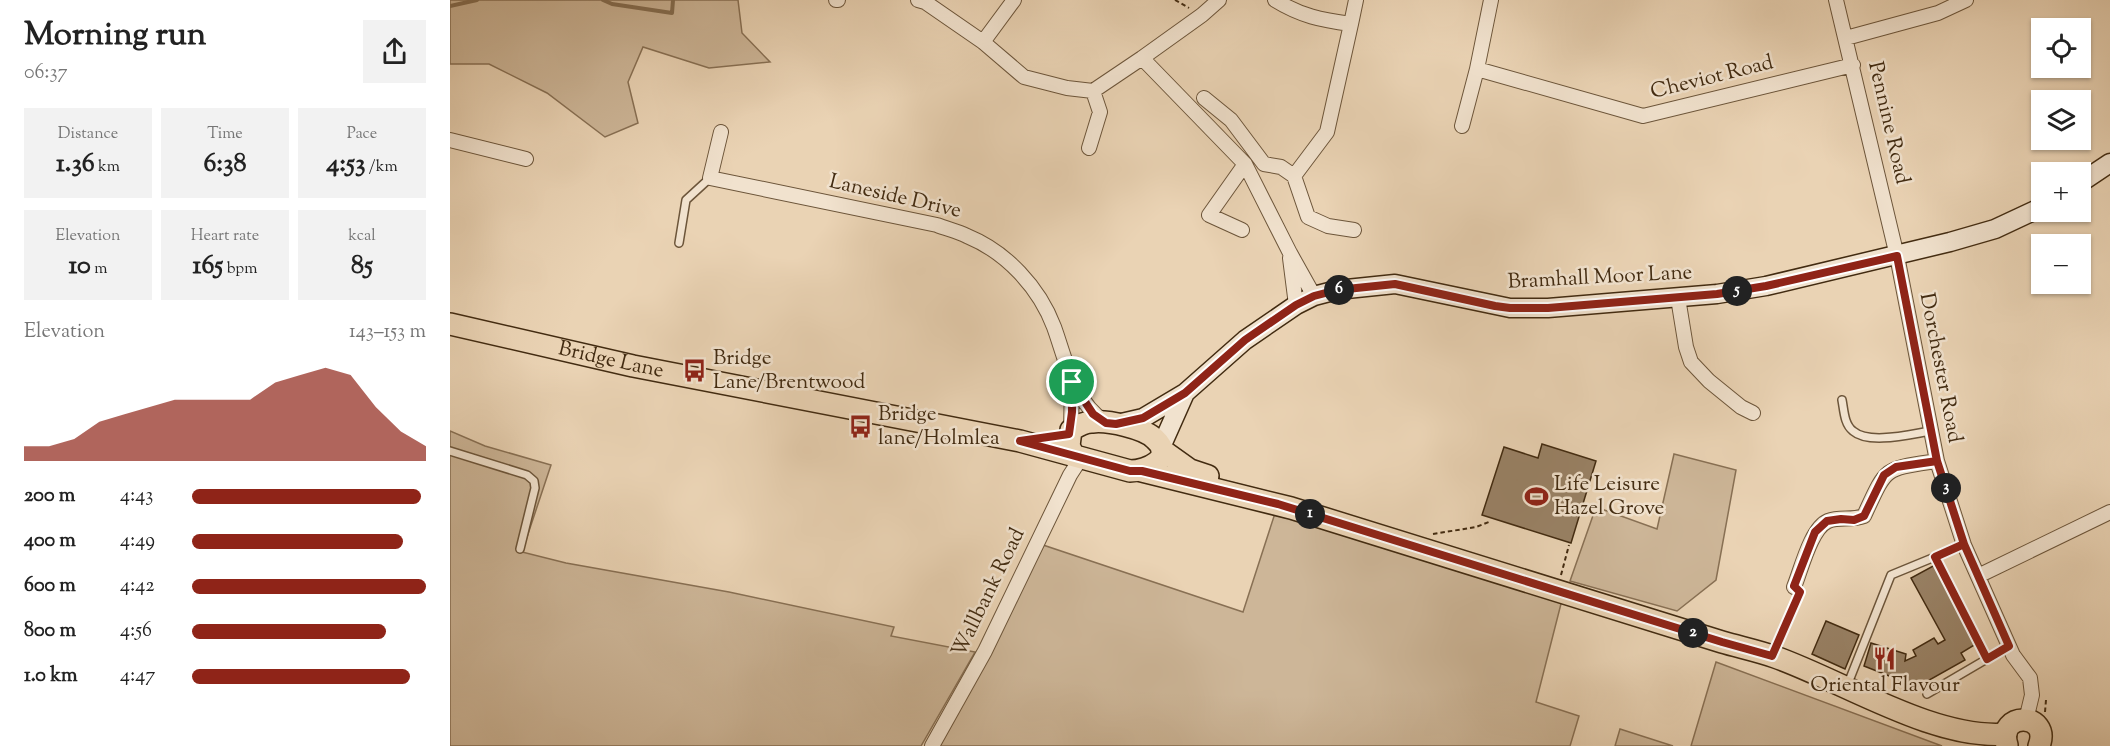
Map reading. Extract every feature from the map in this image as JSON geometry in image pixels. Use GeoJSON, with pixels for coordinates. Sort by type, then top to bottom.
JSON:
{"type":"FeatureCollection","features":[{"type":"Feature","properties":{"kind":"main road","name":"Bridge Lane"},"geometry":{"type":"LineString","coordinates":[[450,324],[633,366],[1020,441],[1073,444],[1130,471],[1142,471],[1291,508]]}},
{"type":"Feature","properties":{"kind":"main road"},"geometry":{"type":"LineString","coordinates":[[1073,444],[1080,424],[1093,422],[1142,430],[1155,438],[1161,449],[1190,470],[1291,508],[1772,656],[1912,716],[1960,730],[1994,735],[2007,740],[2011,724],[2026,720],[2034,723],[2039,730],[2041,738],[2039,746]]}},
{"type":"Feature","properties":{"kind":"main road"},"geometry":{"type":"LineString","coordinates":[[1142,471],[1154,466],[1160,458],[1161,449]]}},
{"type":"Feature","properties":{"kind":"street"},"geometry":{"type":"LineString","coordinates":[[918,0],[925,2],[983,42],[1024,77],[1067,88],[1093,91],[1202,15],[1219,0]]}},
{"type":"Feature","properties":{"kind":"street"},"geometry":{"type":"LineString","coordinates":[[983,42],[1014,0]]}},
{"type":"Feature","properties":{"kind":"street"},"geometry":{"type":"LineString","coordinates":[[1275,0],[1316,19],[1351,24]]}},
{"type":"Feature","properties":{"kind":"street"},"geometry":{"type":"LineString","coordinates":[[1294,176],[1326,132],[1356,0]]}},
{"type":"Feature","properties":{"kind":"street"},"geometry":{"type":"LineString","coordinates":[[1462,126],[1477,69],[1491,0]]}},
{"type":"Feature","properties":{"kind":"street","name":"Pennine Road"},"geometry":{"type":"LineString","coordinates":[[1836,0],[1897,256]]}},
{"type":"Feature","properties":{"kind":"street"},"geometry":{"type":"LineString","coordinates":[[1846,38],[1938,13],[1966,0]]}},
{"type":"Feature","properties":{"kind":"street"},"geometry":{"type":"LineString","coordinates":[[1142,58],[1245,164],[1314,296]]}},
{"type":"Feature","properties":{"kind":"street","name":"Cheviot Road"},"geometry":{"type":"LineString","coordinates":[[1477,69],[1643,116],[1853,65]]}},
{"type":"Feature","properties":{"kind":"street"},"geometry":{"type":"LineString","coordinates":[[1089,148],[1100,112],[1093,91]]}},
{"type":"Feature","properties":{"kind":"street"},"geometry":{"type":"LineString","coordinates":[[1204,98],[1231,120],[1264,164],[1281,167],[1294,176],[1308,217],[1328,226],[1354,230]]}},
{"type":"Feature","properties":{"kind":"street"},"geometry":{"type":"LineString","coordinates":[[710,178],[721,132]]}},
{"type":"Feature","properties":{"kind":"street"},"geometry":{"type":"LineString","coordinates":[[450,140],[526,159]]}},
{"type":"Feature","properties":{"kind":"street"},"geometry":{"type":"LineString","coordinates":[[2091,176],[2110,163]]}},
{"type":"Feature","properties":{"kind":"street"},"geometry":{"type":"LineString","coordinates":[[1242,230],[1209,215],[1245,164]]}},
{"type":"Feature","properties":{"kind":"street","name":"Laneside Drive"},"geometry":{"type":"LineString","coordinates":[[710,178],[937,225],[969,236],[998,253],[1021,273],[1037,293],[1053,324],[1072,382],[1093,414],[1111,424]]}},
{"type":"Feature","properties":{"kind":"street","name":"Bramhall Moor Lane"},"geometry":{"type":"LineString","coordinates":[[1111,424],[1143,418],[1185,393],[1245,340],[1296,305],[1314,296],[1337,290],[1395,284],[1510,308],[1548,308],[1678,298],[1766,286],[1897,256],[1995,230],[2031,212]]}},
{"type":"Feature","properties":{"kind":"street"},"geometry":{"type":"LineString","coordinates":[[1290,253],[1296,305]]}},
{"type":"Feature","properties":{"kind":"street","name":"Dorchester Road"},"geometry":{"type":"LineString","coordinates":[[1897,256],[1937,461],[1964,544],[2009,646],[2031,678],[2032,695],[2026,720]]}},
{"type":"Feature","properties":{"kind":"street"},"geometry":{"type":"LineString","coordinates":[[1678,298],[1686,347],[1691,362],[1708,381],[1741,407],[1753,413]]}},
{"type":"Feature","properties":{"kind":"street","name":"Laneside Drive"},"geometry":{"type":"LineString","coordinates":[[1072,382],[1073,444]]}},
{"type":"Feature","properties":{"kind":"street","name":"Bramhall Moor Lane"},"geometry":{"type":"LineString","coordinates":[[1161,449],[1185,393]]}},
{"type":"Feature","properties":{"kind":"street","name":"Wallbank Road"},"geometry":{"type":"LineString","coordinates":[[932,746],[985,651],[1070,475],[1073,444]]}},
{"type":"Feature","properties":{"kind":"street"},"geometry":{"type":"LineString","coordinates":[[1794,586],[1815,532],[1827,521],[1854,520],[1864,516],[1884,475],[1896,467],[1937,461]]}},
{"type":"Feature","properties":{"kind":"street"},"geometry":{"type":"LineString","coordinates":[[1978,576],[2110,512]]}},
{"type":"Feature","properties":{"kind":"lane"},"geometry":{"type":"LineString","coordinates":[[679,243],[686,200],[710,178]]}},
{"type":"Feature","properties":{"kind":"lane"},"geometry":{"type":"LineString","coordinates":[[1842,400],[1846,420],[1851,430],[1864,437],[1875,438],[1931,432]]}},
{"type":"Feature","properties":{"kind":"lane"},"geometry":{"type":"LineString","coordinates":[[450,452],[527,475],[534,481],[535,488],[520,549]]}},
{"type":"Feature","properties":{"kind":"lane"},"geometry":{"type":"LineString","coordinates":[[1847,687],[1891,575],[1964,544]]}},
{"type":"Feature","properties":{"kind":"lane"},"geometry":{"type":"LineString","coordinates":[[1927,694],[2009,646]]}},
{"type":"Feature","properties":{"kind":"path"},"geometry":{"type":"LineString","coordinates":[[1434,533],[1476,527],[1489,522]]}},
{"type":"Feature","properties":{"kind":"path"},"geometry":{"type":"LineString","coordinates":[[1560,579],[1569,545]]}},
{"type":"Feature","properties":{"kind":"path"},"geometry":{"type":"LineString","coordinates":[[1935,557],[1987,659]]}},
{"type":"Feature","properties":{"kind":"path"},"geometry":{"type":"LineString","coordinates":[[1772,656],[1800,592],[1794,586]]}},
{"type":"Feature","properties":{"kind":"shaded area"},"geometry":{"type":"Polygon","coordinates":[[[450,0],[738,0],[742,33],[770,62],[709,68],[643,47],[628,82],[638,123],[605,137],[547,93],[489,64],[450,64],[450,0]]]}},
{"type":"Feature","properties":{"kind":"shaded area"},"geometry":{"type":"Polygon","coordinates":[[[450,431],[485,446],[551,465],[522,552],[566,563],[729,592],[894,627],[891,636],[975,652],[921,746],[450,746],[450,431]]]}},
{"type":"Feature","properties":{"kind":"shaded area"},"geometry":{"type":"Polygon","coordinates":[[[1674,454],[1736,470],[1716,580],[1677,611],[1570,581],[1596,507],[1657,529],[1674,454]]]}},
{"type":"Feature","properties":{"kind":"shaded area"},"geometry":{"type":"Polygon","coordinates":[[[1278,504],[1564,592],[1536,702],[1579,716],[1570,746],[939,746],[1043,545],[1243,612],[1278,504]]]}},
{"type":"Feature","properties":{"kind":"shaded area"},"geometry":{"type":"Polygon","coordinates":[[[1716,662],[1942,746],[1691,746],[1716,662]]]}},
{"type":"Feature","properties":{"kind":"shaded area"},"geometry":{"type":"Polygon","coordinates":[[[1620,729],[1673,746],[1615,746],[1620,729]]]}},
{"type":"Feature","properties":{"kind":"building","name":"Life Leisure Hazel Grove"},"geometry":{"type":"Polygon","coordinates":[[[1542,444],[1596,461],[1571,543],[1482,515],[1504,447],[1538,458],[1542,444]]]}},
{"type":"Feature","properties":{"kind":"building"},"geometry":{"type":"Polygon","coordinates":[[[1935,565],[1976,644],[1961,653],[1965,660],[1917,687],[1864,666],[1871,643],[1906,654],[1905,661],[1916,656],[1913,650],[1934,638],[1938,644],[1945,640],[1911,578],[1935,565]]]}},
{"type":"Feature","properties":{"kind":"building"},"geometry":{"type":"Polygon","coordinates":[[[1826,621],[1859,635],[1845,669],[1812,654],[1826,621]]]}},
{"type":"Feature","properties":{"kind":"waterway"},"geometry":{"type":"LineString","coordinates":[[450,6],[477,0]]}},
{"type":"Feature","properties":{"kind":"waterway"},"geometry":{"type":"LineString","coordinates":[[603,0],[612,4],[672,13],[673,0]]}},
{"type":"Feature","properties":{"kind":"place","name":"Bridge Lane/Brentwood"},"geometry":{"type":"Point","coordinates":[695,371]}},
{"type":"Feature","properties":{"kind":"place","name":"Bridge lane/Holmlea"},"geometry":{"type":"Point","coordinates":[860,427]}},
{"type":"Feature","properties":{"kind":"place","name":"Life Leisure Hazel Grove"},"geometry":{"type":"Point","coordinates":[1536,497]}},
{"type":"Feature","properties":{"kind":"place","name":"Oriental Flavour"},"geometry":{"type":"Point","coordinates":[1885,658]}},
{"type":"Feature","properties":{"kind":"route"},"geometry":{"type":"LineString","coordinates":[[1072,382],[1069,434],[1020,441],[1130,471],[1142,471],[1278,504],[1772,656],[1800,592],[1794,586],[1815,532],[1827,521],[1854,520],[1864,516],[1884,475],[1896,467],[1937,461],[1964,544],[2009,646],[1987,659],[1935,557],[1964,544],[1937,461],[1897,256],[1766,286],[1717,294],[1548,308],[1495,306],[1395,284],[1337,290],[1314,296],[1296,305],[1245,340],[1185,393],[1143,418],[1116,424],[1106,423],[1093,414],[1072,382]]}}]}
